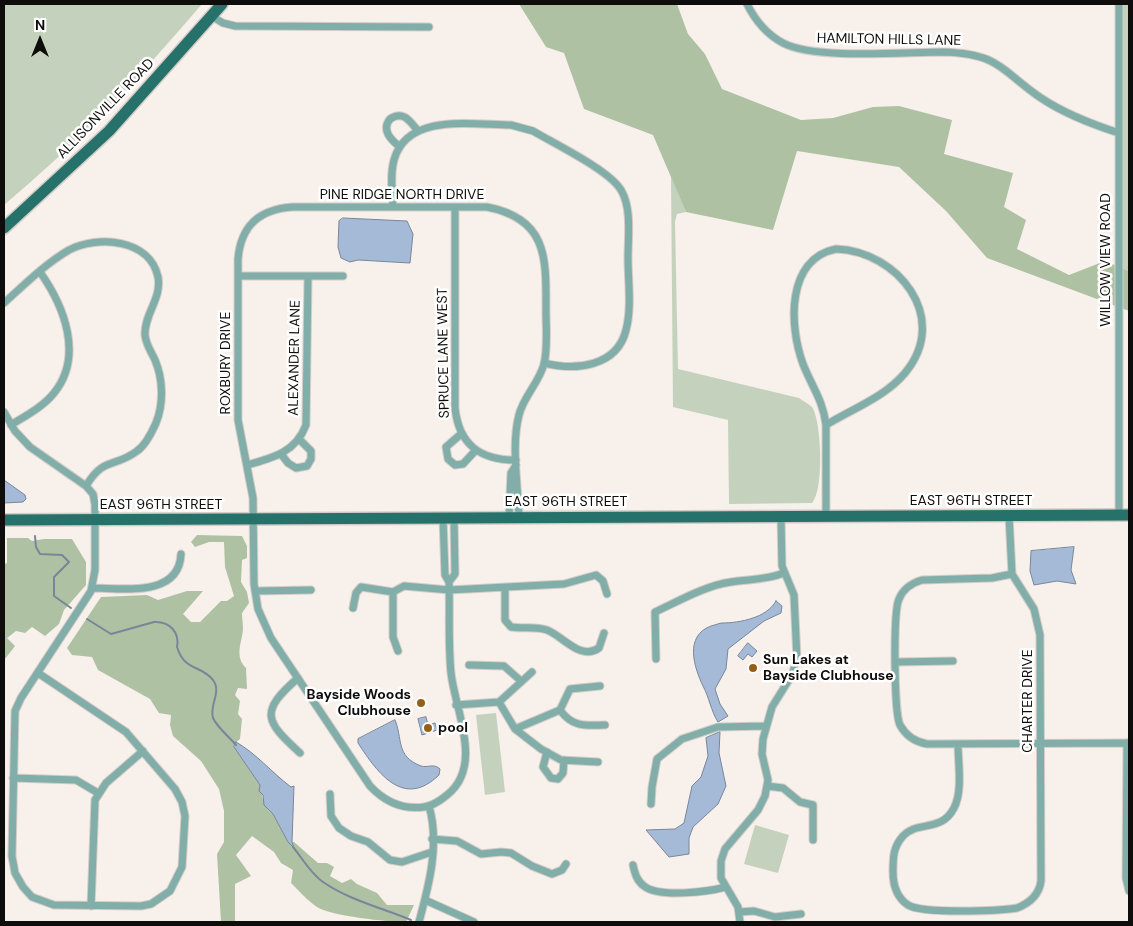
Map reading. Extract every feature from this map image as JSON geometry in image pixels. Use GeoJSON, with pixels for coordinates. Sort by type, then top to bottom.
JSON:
{"type":"FeatureCollection","features":[{"type":"Feature","properties":{"kind":"main road","name":"ALLISONVILLE ROAD"},"geometry":{"type":"LineString","coordinates":[[4,228],[109,131],[213,17],[222,4]]}},
{"type":"Feature","properties":{"kind":"main road","name":"EAST 96TH STREET"},"geometry":{"type":"LineString","coordinates":[[4,520],[1124,515]]}},
{"type":"Feature","properties":{"kind":"street","name":"HAMILTON HILLS LANE"},"geometry":{"type":"LineString","coordinates":[[747,4],[758,22],[768,33],[784,44],[811,52],[962,52],[984,57],[997,62],[1040,97],[1064,112],[1119,133]]}},
{"type":"Feature","properties":{"kind":"street","name":"WILLOW VIEW ROAD"},"geometry":{"type":"LineString","coordinates":[[1120,4],[1119,133],[1124,515]]}},
{"type":"Feature","properties":{"kind":"street"},"geometry":{"type":"LineString","coordinates":[[213,17],[223,23],[235,26],[429,27]]}},
{"type":"Feature","properties":{"kind":"street"},"geometry":{"type":"LineString","coordinates":[[400,148],[388,134],[386,126],[390,118],[397,115],[406,118],[418,131]]}},
{"type":"Feature","properties":{"kind":"street"},"geometry":{"type":"LineString","coordinates":[[393,206],[392,173],[394,160],[400,148],[406,140],[418,131],[435,125],[511,125],[533,131],[617,183],[626,201],[628,318],[622,342],[602,361],[590,365],[574,367],[544,362],[518,416],[516,463],[511,473],[514,517]]}},
{"type":"Feature","properties":{"kind":"street","name":"PINE RIDGE NORTH DRIVE"},"geometry":{"type":"LineString","coordinates":[[262,214],[277,208],[293,207],[393,206],[487,207],[506,212],[530,226],[545,257],[544,362]]}},
{"type":"Feature","properties":{"kind":"street","name":"SPRUCE LANE WEST"},"geometry":{"type":"LineString","coordinates":[[455,207],[455,408],[461,434],[476,450],[497,459],[516,463]]}},
{"type":"Feature","properties":{"kind":"street","name":"ROXBURY DRIVE"},"geometry":{"type":"LineString","coordinates":[[262,214],[253,221],[241,239],[238,276],[238,425],[251,481],[254,519],[255,591],[264,625],[374,791],[397,805],[410,808],[429,806]]}},
{"type":"Feature","properties":{"kind":"street"},"geometry":{"type":"LineString","coordinates":[[4,303],[40,272],[70,250],[81,246],[118,243],[140,251],[151,261],[158,276],[158,296],[146,322],[145,332],[146,342],[158,368],[162,400],[156,423],[149,438],[138,451],[101,466],[86,486]]}},
{"type":"Feature","properties":{"kind":"street"},"geometry":{"type":"LineString","coordinates":[[826,426],[889,389],[899,380],[918,353],[922,334],[920,308],[905,283],[879,261],[847,249],[823,252],[809,263],[799,282],[795,308],[798,344],[808,375],[822,403],[826,426],[826,517]]}},
{"type":"Feature","properties":{"kind":"street"},"geometry":{"type":"LineString","coordinates":[[11,425],[55,392],[62,378],[69,351],[69,331],[55,295],[40,272]]}},
{"type":"Feature","properties":{"kind":"street"},"geometry":{"type":"LineString","coordinates":[[238,276],[344,276]]}},
{"type":"Feature","properties":{"kind":"street","name":"ALEXANDER LANE"},"geometry":{"type":"LineString","coordinates":[[247,464],[281,454],[299,439],[306,425],[308,415],[308,276]]}},
{"type":"Feature","properties":{"kind":"street"},"geometry":{"type":"LineString","coordinates":[[4,412],[11,425],[30,447],[86,486],[94,500],[96,570],[92,588],[21,698],[15,711],[12,863],[19,882],[27,892],[51,905],[141,906],[156,902],[174,885],[181,870],[185,812],[175,789],[143,751],[118,727],[38,673]]}},
{"type":"Feature","properties":{"kind":"street"},"geometry":{"type":"LineString","coordinates":[[461,434],[446,447],[448,460],[455,465],[463,464],[476,450]]}},
{"type":"Feature","properties":{"kind":"street"},"geometry":{"type":"LineString","coordinates":[[281,454],[296,468],[307,466],[311,459],[311,451],[299,439]]}},
{"type":"Feature","properties":{"kind":"street","name":"CHARTER DRIVE"},"geometry":{"type":"LineString","coordinates":[[958,744],[958,794],[951,813],[940,822],[907,832],[894,850],[894,885],[898,896],[908,905],[923,910],[1009,910],[1026,904],[1036,894],[1042,876],[1039,625],[1032,606],[1012,574],[1009,515]]}},
{"type":"Feature","properties":{"kind":"street"},"geometry":{"type":"LineString","coordinates":[[740,922],[740,912],[720,872],[722,855],[760,807],[768,786],[762,750],[766,726],[772,707],[792,675],[797,659],[794,595],[784,573],[782,562],[781,517]]}},
{"type":"Feature","properties":{"kind":"street"},"geometry":{"type":"LineString","coordinates":[[419,922],[431,881],[432,818],[429,806],[451,792],[464,770],[466,748],[456,705],[450,666],[449,582],[445,575],[449,518]]}},
{"type":"Feature","properties":{"kind":"street"},"geometry":{"type":"LineString","coordinates":[[449,518],[455,574],[449,582]]}},
{"type":"Feature","properties":{"kind":"street"},"geometry":{"type":"LineString","coordinates":[[92,588],[155,587],[165,583],[175,573],[180,564],[181,554]]}},
{"type":"Feature","properties":{"kind":"street"},"geometry":{"type":"LineString","coordinates":[[656,659],[655,612],[702,590],[730,582],[763,580],[784,573]]}},
{"type":"Feature","properties":{"kind":"street"},"geometry":{"type":"LineString","coordinates":[[1012,574],[992,578],[930,579],[912,584],[902,594],[896,607],[897,713],[904,732],[914,740],[925,744],[1128,743],[1126,878],[1129,892]]}},
{"type":"Feature","properties":{"kind":"street"},"geometry":{"type":"LineString","coordinates":[[353,608],[356,593],[360,587],[393,592],[404,586],[449,590],[505,588],[564,584],[592,575],[602,579],[607,594]]}},
{"type":"Feature","properties":{"kind":"street"},"geometry":{"type":"LineString","coordinates":[[505,588],[505,620],[511,627],[548,630],[574,648],[590,652],[599,648],[604,633]]}},
{"type":"Feature","properties":{"kind":"street"},"geometry":{"type":"LineString","coordinates":[[255,591],[311,590]]}},
{"type":"Feature","properties":{"kind":"street"},"geometry":{"type":"LineString","coordinates":[[393,592],[393,637],[398,651]]}},
{"type":"Feature","properties":{"kind":"street"},"geometry":{"type":"LineString","coordinates":[[896,662],[954,661]]}},
{"type":"Feature","properties":{"kind":"street"},"geometry":{"type":"LineString","coordinates":[[469,666],[504,666],[522,681]]}},
{"type":"Feature","properties":{"kind":"street"},"geometry":{"type":"LineString","coordinates":[[456,705],[500,702],[532,672]]}},
{"type":"Feature","properties":{"kind":"street"},"geometry":{"type":"LineString","coordinates":[[298,678],[277,698],[272,707],[271,719],[277,732],[300,753]]}},
{"type":"Feature","properties":{"kind":"street"},"geometry":{"type":"LineString","coordinates":[[515,730],[560,710],[570,689],[600,686]]}},
{"type":"Feature","properties":{"kind":"street"},"geometry":{"type":"LineString","coordinates":[[500,702],[515,730],[547,752],[564,760],[598,762]]}},
{"type":"Feature","properties":{"kind":"street"},"geometry":{"type":"LineString","coordinates":[[560,710],[568,720],[578,725],[605,725]]}},
{"type":"Feature","properties":{"kind":"street"},"geometry":{"type":"LineString","coordinates":[[651,804],[657,759],[682,739],[718,727],[766,726]]}},
{"type":"Feature","properties":{"kind":"street"},"geometry":{"type":"LineString","coordinates":[[91,906],[93,812],[98,793],[106,783],[143,751]]}},
{"type":"Feature","properties":{"kind":"street"},"geometry":{"type":"LineString","coordinates":[[547,752],[543,767],[551,778],[558,779],[561,776],[564,760]]}},
{"type":"Feature","properties":{"kind":"street"},"geometry":{"type":"LineString","coordinates":[[13,778],[76,780],[98,793]]}},
{"type":"Feature","properties":{"kind":"street"},"geometry":{"type":"LineString","coordinates":[[768,786],[783,788],[800,802],[813,805],[815,812],[813,840]]}},
{"type":"Feature","properties":{"kind":"street"},"geometry":{"type":"LineString","coordinates":[[330,794],[331,816],[339,828],[368,842],[390,860],[402,862],[432,852]]}},
{"type":"Feature","properties":{"kind":"street"},"geometry":{"type":"LineString","coordinates":[[432,839],[457,841],[481,854],[511,853],[532,866],[552,874],[562,870],[566,864]]}},
{"type":"Feature","properties":{"kind":"street"},"geometry":{"type":"LineString","coordinates":[[633,866],[640,882],[654,891],[704,892],[726,887]]}},
{"type":"Feature","properties":{"kind":"street"},"geometry":{"type":"LineString","coordinates":[[425,900],[474,922]]}},
{"type":"Feature","properties":{"kind":"street"},"geometry":{"type":"LineString","coordinates":[[740,912],[754,911],[774,917],[801,914]]}},
{"type":"Feature","properties":{"kind":"green space"},"geometry":{"type":"Polygon","coordinates":[[[4,4],[202,4],[107,109],[57,158],[4,205],[4,4]]]}},
{"type":"Feature","properties":{"kind":"green space"},"geometry":{"type":"Polygon","coordinates":[[[519,4],[677,4],[688,34],[705,54],[722,89],[801,120],[833,118],[873,107],[899,106],[952,120],[944,154],[1013,173],[1004,207],[1026,220],[1017,249],[1069,275],[1105,261],[1129,271],[1129,311],[987,258],[946,211],[899,167],[797,151],[773,230],[686,212],[653,135],[584,109],[564,53],[546,47],[519,4]]]}},
{"type":"Feature","properties":{"kind":"green space"},"geometry":{"type":"Polygon","coordinates":[[[1123,4],[1129,4],[1129,271],[1122,268],[1123,4]]]}},
{"type":"Feature","properties":{"kind":"green space"},"geometry":{"type":"Polygon","coordinates":[[[671,176],[686,212],[677,214],[675,222],[678,369],[799,398],[812,407],[820,441],[820,471],[816,496],[812,503],[729,504],[728,420],[673,407],[671,176]]]}},
{"type":"Feature","properties":{"kind":"green space"},"geometry":{"type":"Polygon","coordinates":[[[197,535],[242,536],[247,546],[247,558],[242,560],[241,582],[247,592],[249,603],[242,613],[243,629],[240,659],[246,668],[247,689],[238,688],[235,695],[240,701],[238,714],[242,719],[240,739],[234,744],[234,747],[260,785],[263,800],[268,810],[273,814],[288,842],[294,842],[318,863],[327,863],[334,867],[330,876],[342,883],[351,879],[357,884],[377,893],[387,905],[414,905],[406,922],[347,916],[317,907],[291,883],[293,870],[281,863],[274,852],[252,836],[236,855],[251,876],[235,884],[235,922],[221,922],[217,854],[224,842],[224,811],[219,789],[201,761],[173,736],[170,725],[171,715],[159,713],[150,699],[98,670],[92,657],[72,655],[67,648],[101,597],[147,595],[158,600],[187,591],[203,591],[183,614],[191,622],[200,622],[221,601],[227,601],[234,596],[225,567],[224,542],[209,542],[195,547],[191,542],[197,535]]]}},
{"type":"Feature","properties":{"kind":"green space"},"geometry":{"type":"Polygon","coordinates":[[[7,538],[28,538],[32,541],[72,539],[86,562],[86,585],[64,610],[59,624],[45,636],[32,627],[25,633],[16,631],[7,638],[15,646],[5,659],[4,564],[7,563],[7,538]]]}},
{"type":"Feature","properties":{"kind":"green space"},"geometry":{"type":"Polygon","coordinates":[[[496,713],[505,792],[485,795],[476,715],[496,713]]]}},
{"type":"Feature","properties":{"kind":"green space"},"geometry":{"type":"Polygon","coordinates":[[[755,825],[789,835],[778,873],[744,864],[755,825]]]}},
{"type":"Feature","properties":{"kind":"water"},"geometry":{"type":"Polygon","coordinates":[[[343,218],[407,221],[413,234],[410,263],[358,260],[350,262],[341,258],[338,247],[339,221],[343,218]]]}},
{"type":"Feature","properties":{"kind":"water"},"geometry":{"type":"Polygon","coordinates":[[[4,480],[25,495],[26,499],[23,502],[4,503],[4,480]]]}},
{"type":"Feature","properties":{"kind":"water"},"geometry":{"type":"Polygon","coordinates":[[[1074,547],[1071,570],[1076,584],[1057,581],[1034,585],[1030,571],[1031,551],[1074,547]]]}},
{"type":"Feature","properties":{"kind":"water"},"geometry":{"type":"Polygon","coordinates":[[[776,601],[782,606],[781,613],[764,621],[728,649],[726,669],[715,689],[720,704],[728,716],[718,722],[694,661],[694,644],[697,637],[711,626],[744,621],[766,612],[776,601]]]}},
{"type":"Feature","properties":{"kind":"water"},"geometry":{"type":"Polygon","coordinates":[[[748,643],[757,651],[752,657],[748,654],[743,660],[738,656],[748,643]]]}},
{"type":"Feature","properties":{"kind":"water","name":"pool"},"geometry":{"type":"Polygon","coordinates":[[[426,717],[428,725],[435,723],[437,730],[422,735],[418,719],[426,717]]]}},
{"type":"Feature","properties":{"kind":"water"},"geometry":{"type":"Polygon","coordinates":[[[395,720],[401,746],[407,757],[421,766],[435,766],[440,769],[439,775],[426,785],[414,789],[403,788],[393,783],[374,766],[358,743],[358,739],[395,720]]]}},
{"type":"Feature","properties":{"kind":"water"},"geometry":{"type":"Polygon","coordinates":[[[720,732],[719,753],[726,786],[718,804],[693,827],[689,838],[689,854],[669,857],[646,830],[675,829],[684,823],[692,786],[701,777],[708,756],[706,738],[720,732]]]}},
{"type":"Feature","properties":{"kind":"water"},"geometry":{"type":"Polygon","coordinates":[[[236,742],[251,752],[291,787],[294,786],[292,842],[294,848],[288,842],[273,814],[264,805],[263,795],[259,791],[260,785],[234,747],[236,742]]]}},
{"type":"Feature","properties":{"kind":"waterway"},"geometry":{"type":"LineString","coordinates":[[35,536],[36,547],[40,554],[62,555],[69,562],[54,577],[54,596],[71,608]]}},
{"type":"Feature","properties":{"kind":"waterway"},"geometry":{"type":"LineString","coordinates":[[87,619],[111,634],[154,622],[164,623],[172,628],[177,637],[177,647],[180,655],[188,664],[208,675],[213,680],[216,689],[212,713],[213,718],[236,745]]}},
{"type":"Feature","properties":{"kind":"waterway"},"geometry":{"type":"LineString","coordinates":[[293,847],[307,866],[323,882],[355,899],[411,920]]}},
{"type":"Feature","properties":{"kind":"place","name":"Sun Lakes at Bayside Clubhouse"},"geometry":{"type":"Point","coordinates":[753,668]}},
{"type":"Feature","properties":{"kind":"place","name":"Bayside Woods Clubhouse"},"geometry":{"type":"Point","coordinates":[421,703]}},
{"type":"Feature","properties":{"kind":"place","name":"pool"},"geometry":{"type":"Point","coordinates":[428,728]}}]}
